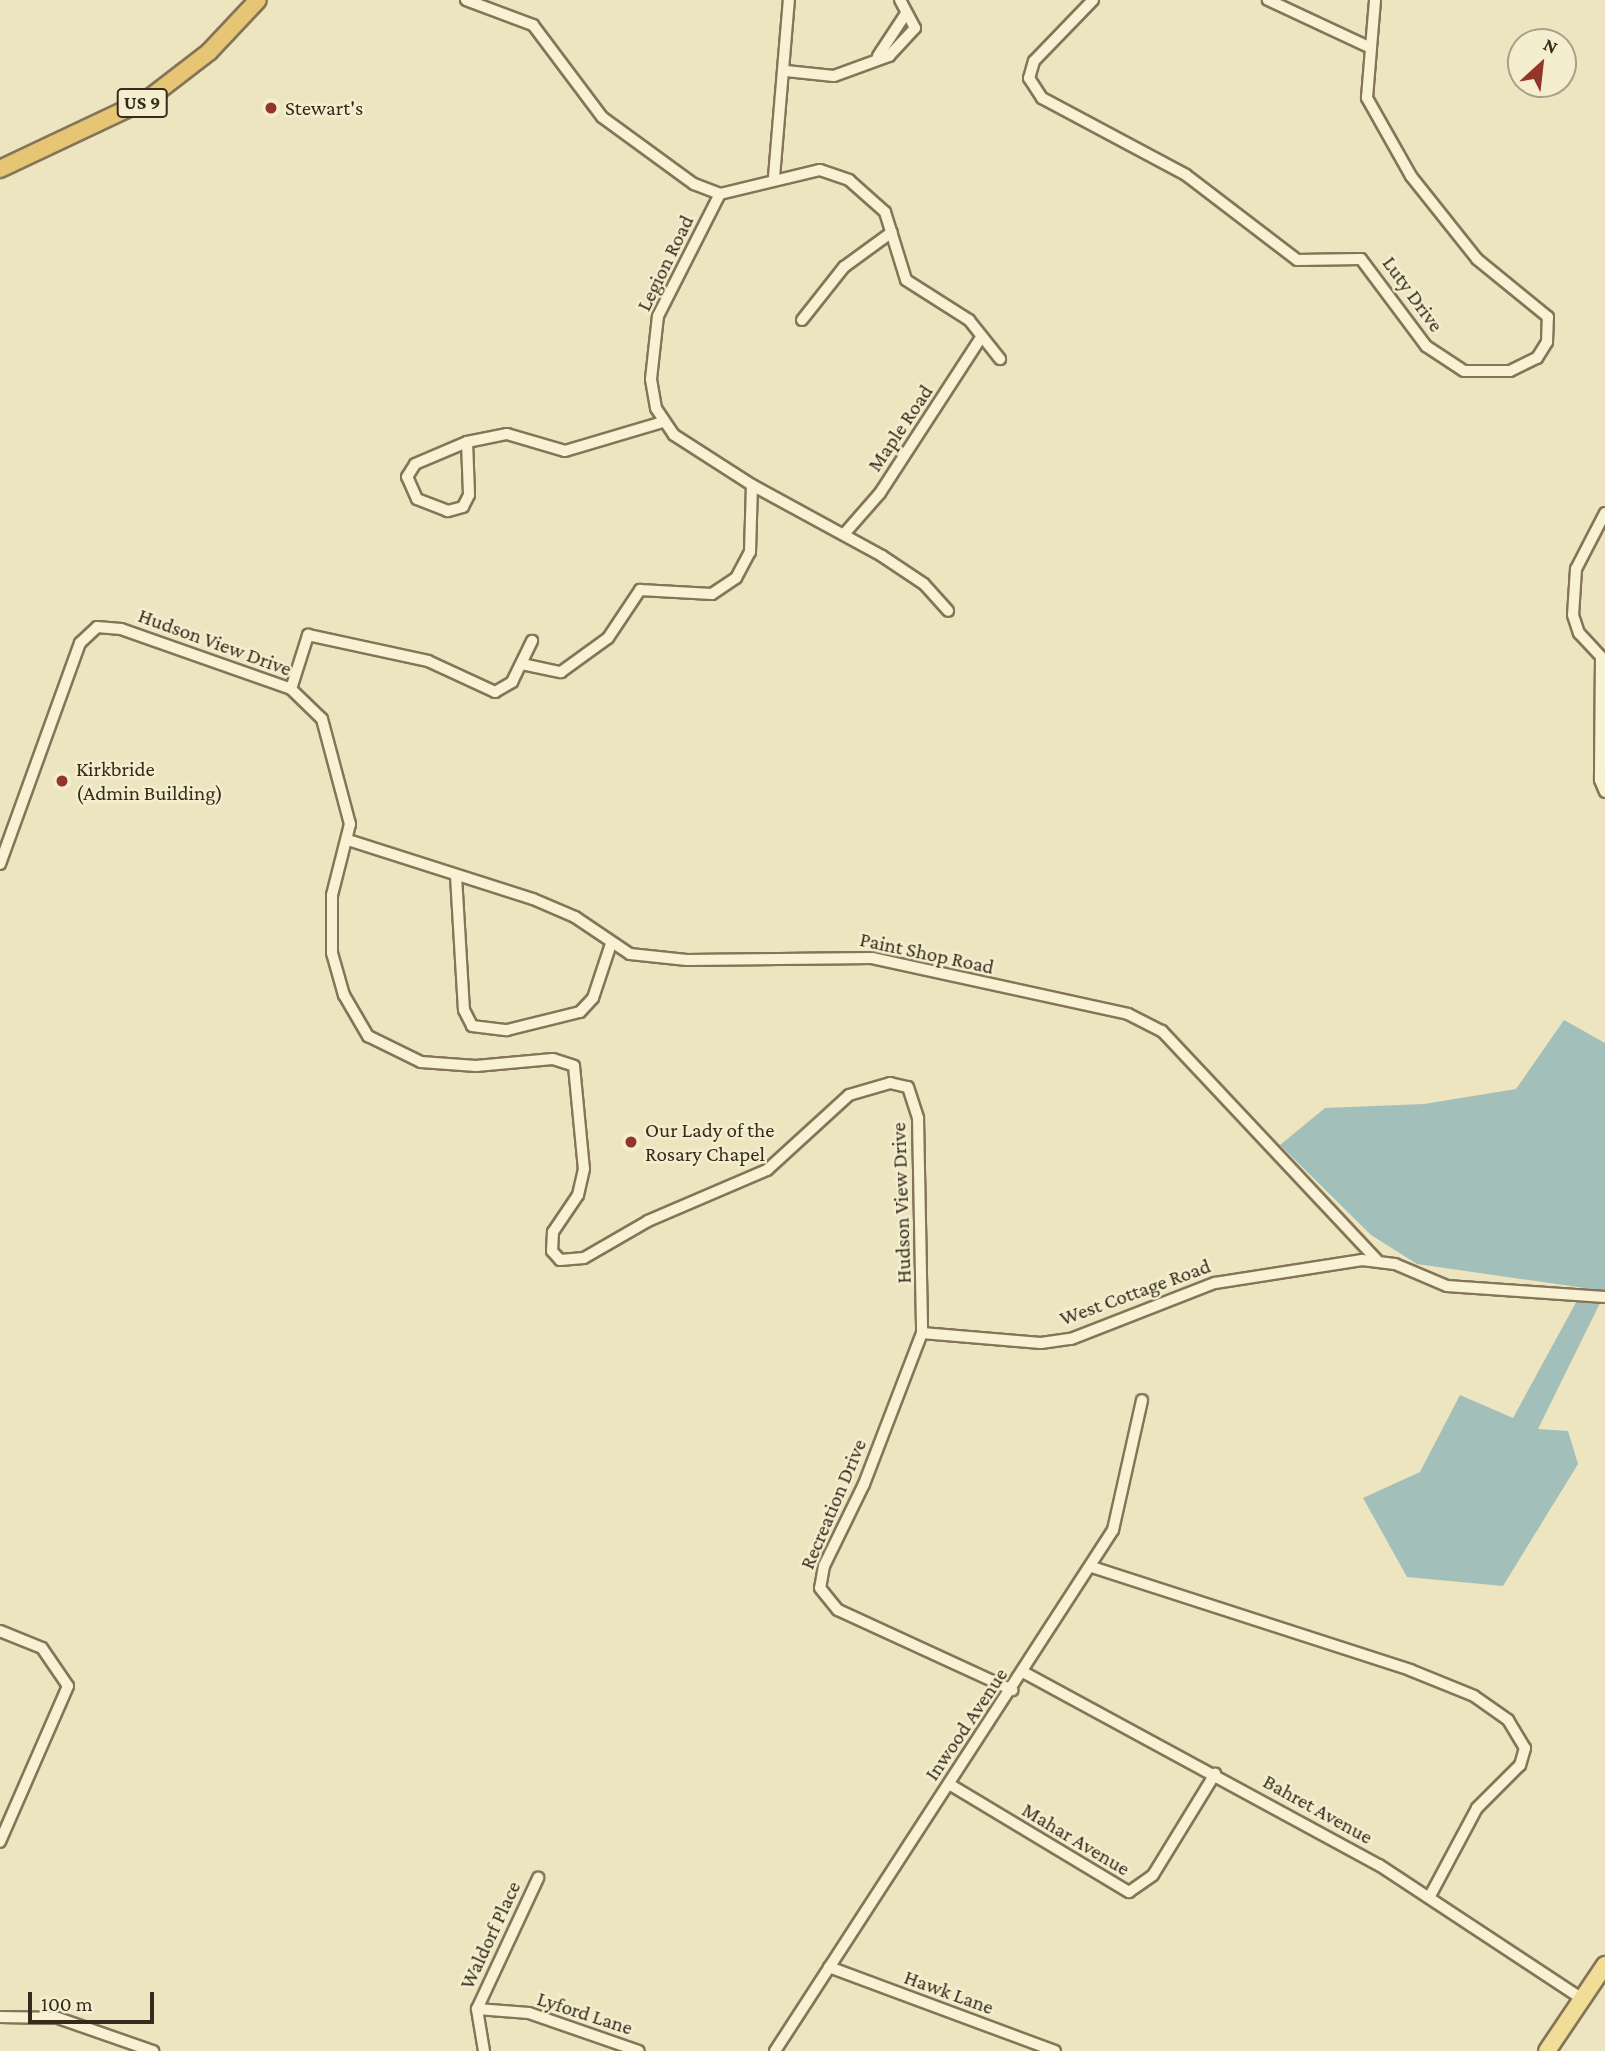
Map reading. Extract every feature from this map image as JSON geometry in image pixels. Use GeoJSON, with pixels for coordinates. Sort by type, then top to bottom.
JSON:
{"type":"FeatureCollection","features":[{"type":"Feature","properties":{"kind":"highway","name":"US 9"},"geometry":{"type":"LineString","coordinates":[[0,169],[148,100],[204,57],[258,0]]}},
{"type":"Feature","properties":{"kind":"main road"},"geometry":{"type":"LineString","coordinates":[[1547,2051],[1605,1965]]}},
{"type":"Feature","properties":{"kind":"street"},"geometry":{"type":"LineString","coordinates":[[466,0],[533,25],[602,117],[663,166],[720,194],[774,177],[820,170],[849,180],[877,201],[891,232],[906,280],[969,320],[980,339],[1000,359]]}},
{"type":"Feature","properties":{"kind":"street"},"geometry":{"type":"LineString","coordinates":[[774,177],[786,71],[789,0]]}},
{"type":"Feature","properties":{"kind":"street"},"geometry":{"type":"LineString","coordinates":[[878,56],[890,55],[915,28],[905,15],[900,0]]}},
{"type":"Feature","properties":{"kind":"street","name":"Luty Drive"},"geometry":{"type":"LineString","coordinates":[[1093,0],[1034,61],[1028,78],[1042,98],[1186,175],[1297,260],[1361,259],[1426,346],[1464,371],[1525,365],[1547,342],[1548,317],[1477,259],[1411,176],[1367,97],[1375,0]]}},
{"type":"Feature","properties":{"kind":"street"},"geometry":{"type":"LineString","coordinates":[[1268,0],[1371,48]]}},
{"type":"Feature","properties":{"kind":"street"},"geometry":{"type":"LineString","coordinates":[[786,71],[834,76],[863,69],[878,56],[905,15]]}},
{"type":"Feature","properties":{"kind":"street","name":"Legion Road"},"geometry":{"type":"LineString","coordinates":[[663,422],[652,379],[653,336],[720,194]]}},
{"type":"Feature","properties":{"kind":"street"},"geometry":{"type":"LineString","coordinates":[[802,320],[844,267],[891,232]]}},
{"type":"Feature","properties":{"kind":"street","name":"Maple Road"},"geometry":{"type":"LineString","coordinates":[[845,533],[880,493],[980,339]]}},
{"type":"Feature","properties":{"kind":"street"},"geometry":{"type":"LineString","coordinates":[[467,442],[470,481],[463,507],[448,512],[417,499],[407,477],[415,464],[467,442],[507,434],[565,451],[663,422],[752,485],[845,533],[924,584],[948,611]]}},
{"type":"Feature","properties":{"kind":"street"},"geometry":{"type":"LineString","coordinates":[[522,664],[561,671],[608,638],[640,590],[691,597],[720,590],[750,552],[752,485]]}},
{"type":"Feature","properties":{"kind":"street"},"geometry":{"type":"LineString","coordinates":[[1605,513],[1576,569],[1573,592],[1578,633],[1603,656],[1600,780],[1605,792]]}},
{"type":"Feature","properties":{"kind":"street","name":"Hudson View Drive"},"geometry":{"type":"LineString","coordinates":[[0,864],[79,643],[92,629],[121,629],[291,689],[317,711],[329,735],[346,795],[348,840],[332,895],[331,939],[344,995],[368,1036],[421,1062],[477,1066],[553,1059],[577,1071],[583,1178],[552,1232],[555,1256],[578,1261],[648,1221],[767,1170],[839,1101],[897,1083],[912,1092],[918,1110],[922,1333],[903,1387]]}},
{"type":"Feature","properties":{"kind":"street"},"geometry":{"type":"LineString","coordinates":[[291,689],[307,635],[428,661],[492,692],[506,688],[522,664],[532,641]]}},
{"type":"Feature","properties":{"kind":"street","name":"Paint Shop Road"},"geometry":{"type":"LineString","coordinates":[[348,840],[566,912],[611,944],[674,960],[872,958],[1128,1014],[1162,1031],[1376,1259]]}},
{"type":"Feature","properties":{"kind":"street"},"geometry":{"type":"LineString","coordinates":[[456,876],[464,1010],[472,1026],[507,1030],[580,1012],[593,998],[611,944]]}},
{"type":"Feature","properties":{"kind":"street","name":"West Cottage Road"},"geometry":{"type":"LineString","coordinates":[[922,1333],[1041,1343],[1072,1339],[1215,1283],[1376,1259],[1447,1286],[1605,1297]]}},
{"type":"Feature","properties":{"kind":"street","name":"Recreation Drive"},"geometry":{"type":"LineString","coordinates":[[903,1387],[824,1566],[822,1593],[838,1610],[1012,1690]]}},
{"type":"Feature","properties":{"kind":"street","name":"Inwood Avenue"},"geometry":{"type":"LineString","coordinates":[[775,2051],[1092,1567],[1121,1507],[1142,1399]]}},
{"type":"Feature","properties":{"kind":"street"},"geometry":{"type":"LineString","coordinates":[[1092,1567],[1410,1670],[1474,1696],[1508,1720],[1525,1748],[1520,1765],[1477,1808],[1430,1896]]}},
{"type":"Feature","properties":{"kind":"street"},"geometry":{"type":"LineString","coordinates":[[0,1631],[27,1640],[54,1659],[68,1686],[0,1842]]}},
{"type":"Feature","properties":{"kind":"street","name":"Bahret Avenue"},"geometry":{"type":"LineString","coordinates":[[1023,1672],[1214,1774],[1430,1896],[1582,1998]]}},
{"type":"Feature","properties":{"kind":"street","name":"Mahar Avenue"},"geometry":{"type":"LineString","coordinates":[[949,1784],[1129,1892],[1153,1875],[1214,1774]]}},
{"type":"Feature","properties":{"kind":"street","name":"Waldorf Place"},"geometry":{"type":"LineString","coordinates":[[484,2051],[477,2009],[538,1878]]}},
{"type":"Feature","properties":{"kind":"street","name":"Hawk Lane"},"geometry":{"type":"LineString","coordinates":[[829,1967],[1055,2051]]}},
{"type":"Feature","properties":{"kind":"street","name":"Lyford Lane"},"geometry":{"type":"LineString","coordinates":[[477,2009],[529,2013],[639,2051]]}},
{"type":"Feature","properties":{"kind":"street"},"geometry":{"type":"LineString","coordinates":[[1,2020],[58,2018],[153,2051]]}},
{"type":"Feature","properties":{"kind":"water"},"geometry":{"type":"Polygon","coordinates":[[[1564,1020],[1605,1043],[1605,1291],[1417,1264],[1371,1235],[1280,1145],[1325,1108],[1424,1104],[1516,1089],[1564,1020]]]}},
{"type":"Feature","properties":{"kind":"water"},"geometry":{"type":"Polygon","coordinates":[[[1579,1297],[1602,1299],[1538,1429],[1568,1431],[1578,1464],[1503,1586],[1407,1577],[1363,1498],[1420,1472],[1460,1395],[1513,1418],[1579,1297]]]}},
{"type":"Feature","properties":{"kind":"place","name":"Stewart's"},"geometry":{"type":"Point","coordinates":[271,108]}},
{"type":"Feature","properties":{"kind":"place","name":"Kirkbride (Admin Building)"},"geometry":{"type":"Point","coordinates":[62,781]}},
{"type":"Feature","properties":{"kind":"place","name":"Our Lady of the Rosary Chapel"},"geometry":{"type":"Point","coordinates":[631,1142]}}]}
